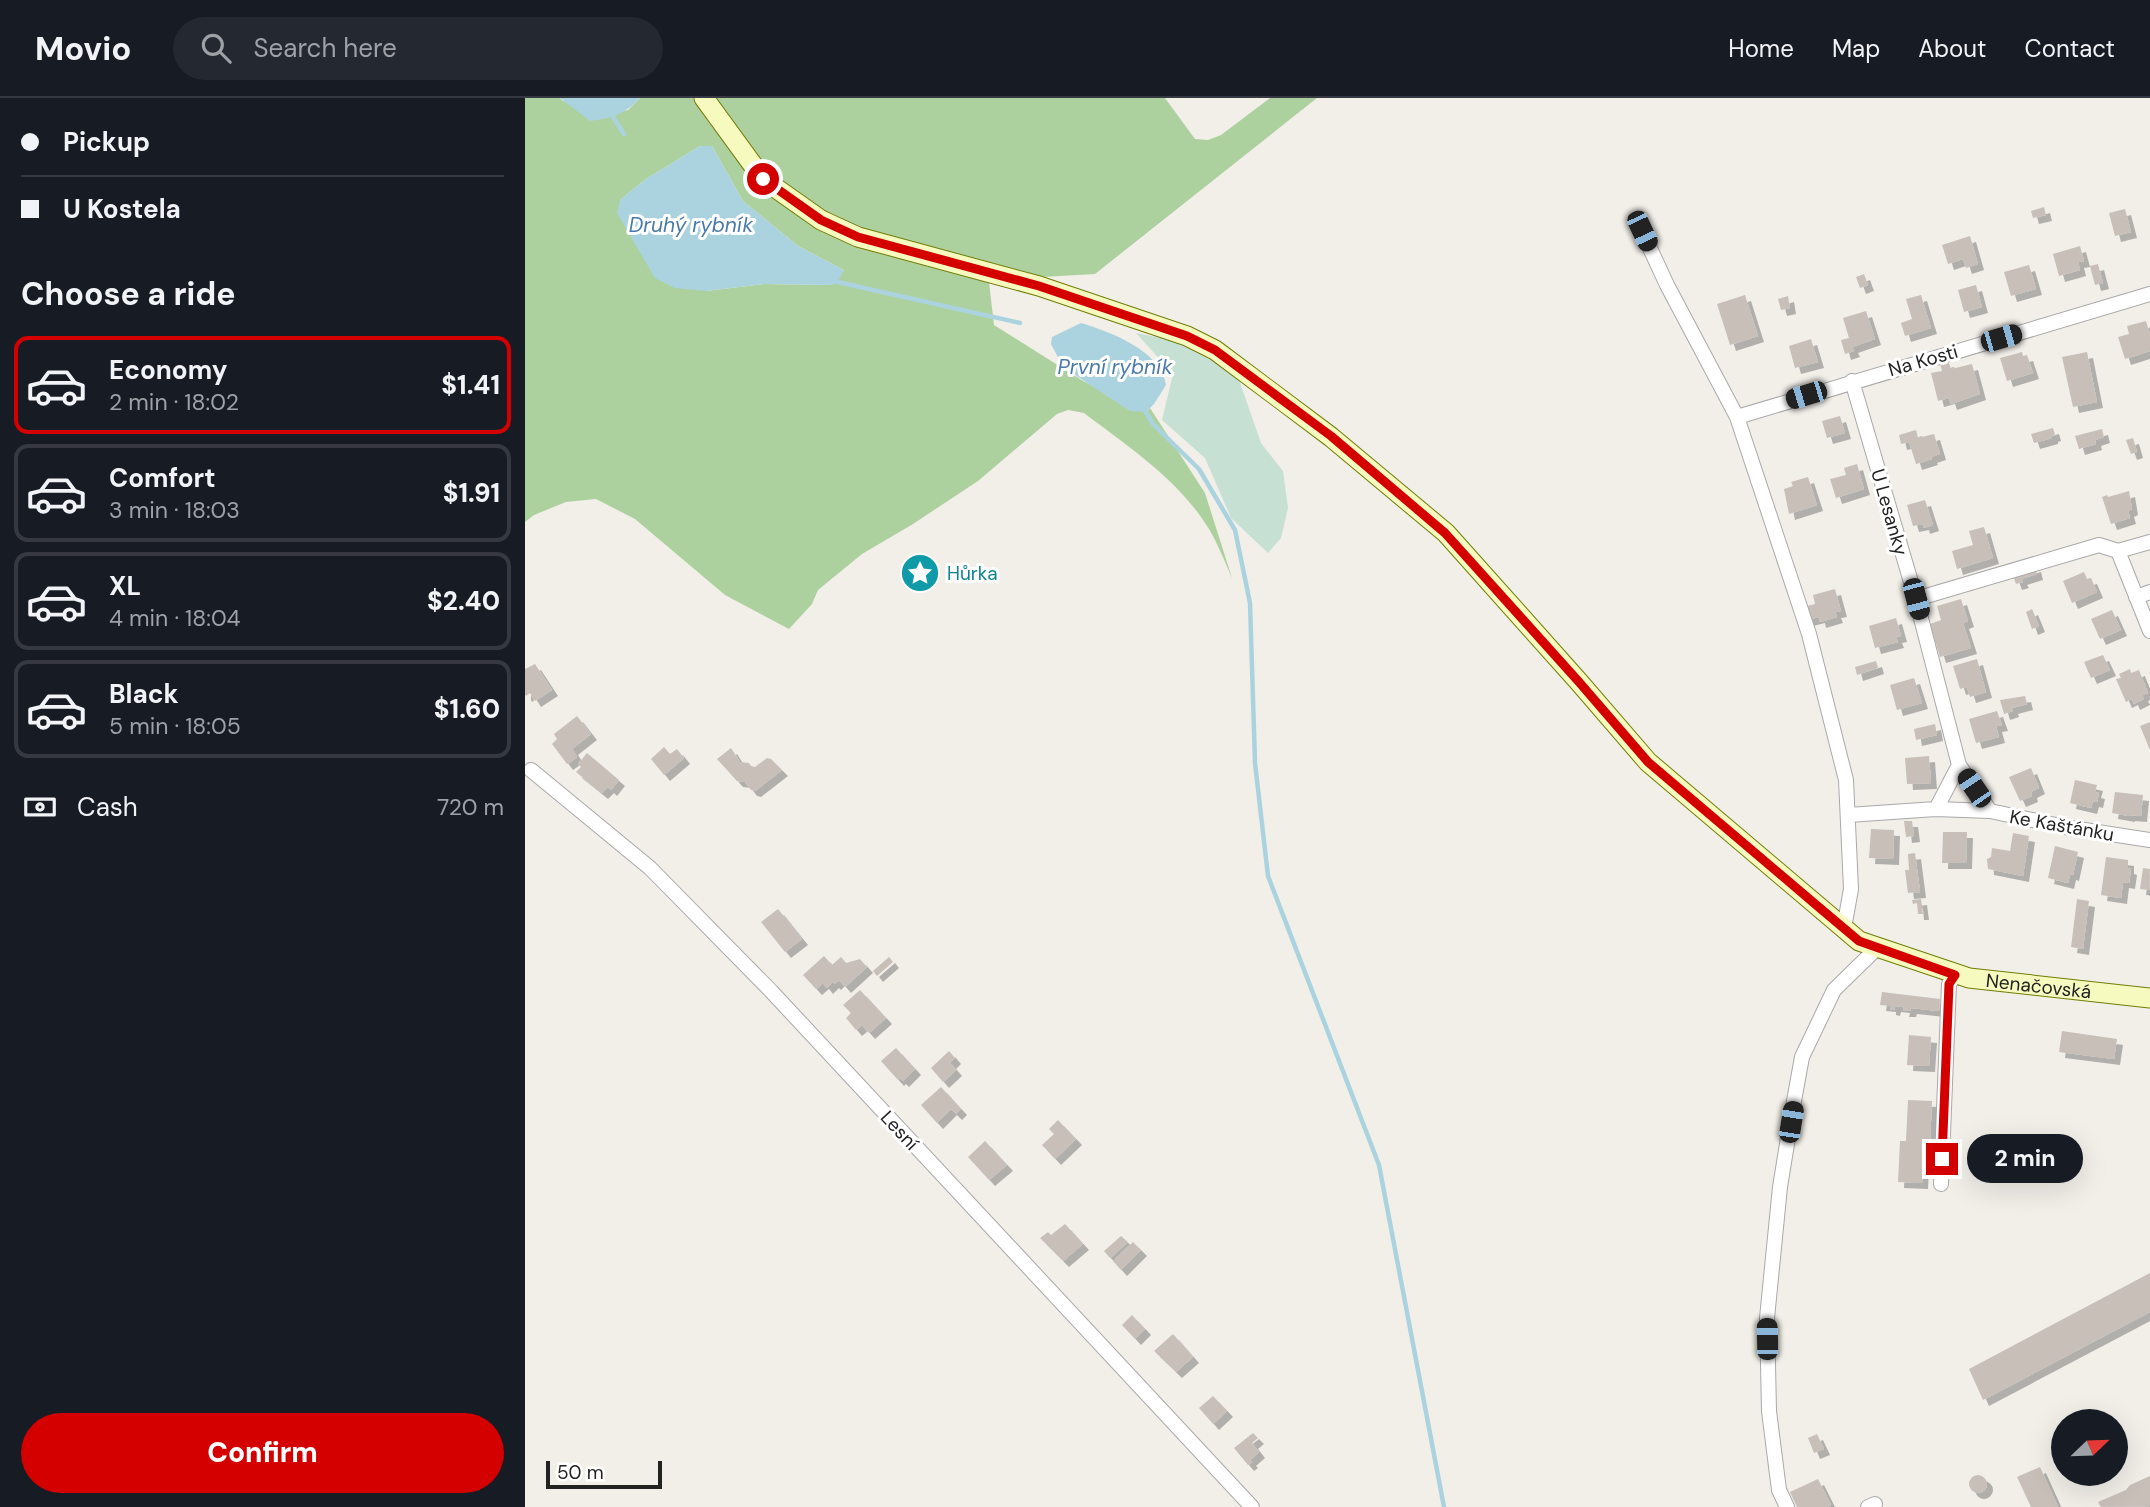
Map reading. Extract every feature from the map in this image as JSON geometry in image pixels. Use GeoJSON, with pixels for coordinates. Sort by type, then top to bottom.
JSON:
{"type":"FeatureCollection","features":[{"type":"Feature","properties":{"kind":"street","name":"Nenačovská"},"geometry":{"type":"LineString","coordinates":[[704,98],[763,179],[821,220],[858,237],[1051,290],[1187,336],[1215,350],[1331,436],[1445,533],[1648,762],[1859,941],[1969,978],[2150,998]]}},
{"type":"Feature","properties":{"kind":"street"},"geometry":{"type":"LineString","coordinates":[[1642,231],[1667,285],[1737,417],[1809,634],[1846,780],[1851,889],[1844,928]]}},
{"type":"Feature","properties":{"kind":"street","name":"Na Kosti"},"geometry":{"type":"LineString","coordinates":[[1737,417],[2150,294]]}},
{"type":"Feature","properties":{"kind":"street","name":"U Lesanky"},"geometry":{"type":"LineString","coordinates":[[1852,381],[1916,599],[1959,765],[1990,811]]}},
{"type":"Feature","properties":{"kind":"street"},"geometry":{"type":"LineString","coordinates":[[1916,599],[2099,545],[2118,551],[2150,541]]}},
{"type":"Feature","properties":{"kind":"street"},"geometry":{"type":"LineString","coordinates":[[2118,551],[2143,595],[2150,631]]}},
{"type":"Feature","properties":{"kind":"street"},"geometry":{"type":"LineString","coordinates":[[1936,809],[1959,765]]}},
{"type":"Feature","properties":{"kind":"street","name":"Lesní"},"geometry":{"type":"LineString","coordinates":[[531,770],[650,868],[771,991],[1252,1507]]}},
{"type":"Feature","properties":{"kind":"street","name":"Ke Kaštánku"},"geometry":{"type":"LineString","coordinates":[[1849,815],[1936,809],[1990,811],[2065,827],[2150,840]]}},
{"type":"Feature","properties":{"kind":"street"},"geometry":{"type":"LineString","coordinates":[[1787,1507],[1779,1490],[1769,1410],[1767,1318],[1780,1187],[1802,1057],[1834,990],[1877,948]]}},
{"type":"Feature","properties":{"kind":"street"},"geometry":{"type":"LineString","coordinates":[[1941,1184],[1949,984],[1955,975]]}},
{"type":"Feature","properties":{"kind":"green space"},"geometry":{"type":"Polygon","coordinates":[[[525,98],[560,98],[563,101],[618,112],[628,110],[640,98],[693,98],[756,186],[816,228],[989,282],[994,325],[1083,381],[1146,412],[1150,408],[1205,493],[1232,578],[1209,529],[1183,495],[1152,465],[1084,413],[1068,410],[1057,414],[978,481],[862,554],[818,590],[812,604],[789,629],[725,595],[635,519],[596,499],[566,502],[534,515],[525,522],[525,98]],[[700,146],[646,179],[620,200],[706,291],[764,284],[831,285],[844,270],[798,246],[743,201],[712,146],[700,146]]]}},
{"type":"Feature","properties":{"kind":"green space"},"geometry":{"type":"Polygon","coordinates":[[[714,98],[1165,98],[1195,139],[1208,140],[1221,135],[1270,98],[1317,98],[1095,274],[1042,277],[862,228],[825,212],[769,172],[714,98]]]}},
{"type":"Feature","properties":{"kind":"green space"},"geometry":{"type":"Polygon","coordinates":[[[1136,333],[1172,340],[1213,361],[1239,380],[1261,443],[1283,471],[1288,508],[1281,538],[1268,553],[1231,518],[1205,458],[1162,420],[1173,374],[1136,333]]]}},
{"type":"Feature","properties":{"kind":"water"},"geometry":{"type":"Polygon","coordinates":[[[560,98],[640,98],[617,115],[590,121],[560,98]]]}},
{"type":"Feature","properties":{"kind":"water","name":"Druhý rybník"},"geometry":{"type":"Polygon","coordinates":[[[700,146],[712,146],[743,201],[798,246],[844,270],[837,283],[764,284],[706,291],[675,288],[655,278],[617,213],[620,200],[646,179],[700,146]]]}},
{"type":"Feature","properties":{"kind":"water","name":"První rybník"},"geometry":{"type":"Polygon","coordinates":[[[1081,323],[1120,338],[1155,362],[1166,385],[1146,412],[1130,411],[1063,367],[1051,344],[1052,337],[1081,323]]]}},
{"type":"Feature","properties":{"kind":"building"},"geometry":{"type":"Polygon","coordinates":[[[2044,207],[2046,215],[2033,218],[2031,211],[2044,207]]]}},
{"type":"Feature","properties":{"kind":"building"},"geometry":{"type":"Polygon","coordinates":[[[2125,209],[2131,232],[2115,236],[2109,213],[2125,209]]]}},
{"type":"Feature","properties":{"kind":"building"},"geometry":{"type":"Polygon","coordinates":[[[1970,236],[1978,264],[1966,268],[1963,259],[1948,264],[1942,245],[1970,236]]]}},
{"type":"Feature","properties":{"kind":"building"},"geometry":{"type":"Polygon","coordinates":[[[2080,246],[2084,261],[2078,262],[2080,270],[2059,276],[2053,254],[2080,246]]]}},
{"type":"Feature","properties":{"kind":"building"},"geometry":{"type":"Polygon","coordinates":[[[2098,264],[2103,283],[2095,285],[2090,266],[2098,264]]]}},
{"type":"Feature","properties":{"kind":"building"},"geometry":{"type":"Polygon","coordinates":[[[2029,265],[2036,289],[2011,296],[2004,272],[2029,265]]]}},
{"type":"Feature","properties":{"kind":"building"},"geometry":{"type":"Polygon","coordinates":[[[1864,274],[1868,285],[1860,288],[1856,277],[1864,274]]]}},
{"type":"Feature","properties":{"kind":"building"},"geometry":{"type":"Polygon","coordinates":[[[1976,285],[1982,307],[1964,312],[1958,290],[1976,285]]]}},
{"type":"Feature","properties":{"kind":"building"},"geometry":{"type":"Polygon","coordinates":[[[1745,295],[1758,336],[1730,345],[1717,304],[1745,295]]]}},
{"type":"Feature","properties":{"kind":"building"},"geometry":{"type":"Polygon","coordinates":[[[1921,295],[1931,328],[1905,336],[1901,323],[1912,319],[1906,299],[1921,295]]]}},
{"type":"Feature","properties":{"kind":"building"},"geometry":{"type":"Polygon","coordinates":[[[1788,296],[1790,308],[1781,310],[1778,299],[1788,296]]]}},
{"type":"Feature","properties":{"kind":"building"},"geometry":{"type":"Polygon","coordinates":[[[1866,311],[1875,339],[1852,347],[1854,351],[1845,354],[1841,340],[1849,338],[1843,318],[1866,311]]]}},
{"type":"Feature","properties":{"kind":"building"},"geometry":{"type":"Polygon","coordinates":[[[2146,321],[2150,335],[2150,351],[2125,359],[2118,337],[2129,334],[2127,326],[2146,321]]]}},
{"type":"Feature","properties":{"kind":"building"},"geometry":{"type":"Polygon","coordinates":[[[1811,339],[1818,362],[1795,368],[1789,346],[1811,339]]]}},
{"type":"Feature","properties":{"kind":"building"},"geometry":{"type":"Polygon","coordinates":[[[2022,352],[2023,356],[2027,355],[2033,373],[2007,381],[2000,358],[2022,352]]]}},
{"type":"Feature","properties":{"kind":"building"},"geometry":{"type":"Polygon","coordinates":[[[2087,352],[2097,402],[2073,407],[2062,357],[2087,352]]]}},
{"type":"Feature","properties":{"kind":"building"},"geometry":{"type":"Polygon","coordinates":[[[1948,361],[1951,369],[1972,364],[1980,394],[1951,404],[1949,398],[1938,401],[1931,373],[1942,371],[1940,363],[1948,361]]]}},
{"type":"Feature","properties":{"kind":"building"},"geometry":{"type":"Polygon","coordinates":[[[1840,416],[1845,433],[1827,438],[1822,421],[1840,416]]]}},
{"type":"Feature","properties":{"kind":"building"},"geometry":{"type":"Polygon","coordinates":[[[2053,428],[2055,435],[2052,438],[2034,443],[2031,434],[2053,428]]]}},
{"type":"Feature","properties":{"kind":"building"},"geometry":{"type":"Polygon","coordinates":[[[2102,429],[2104,437],[2095,440],[2096,444],[2079,449],[2075,436],[2102,429]]]}},
{"type":"Feature","properties":{"kind":"building"},"geometry":{"type":"Polygon","coordinates":[[[1916,430],[1918,438],[1934,434],[1940,454],[1916,464],[1909,442],[1901,444],[1899,435],[1916,430]]]}},
{"type":"Feature","properties":{"kind":"building"},"geometry":{"type":"Polygon","coordinates":[[[2133,438],[2137,452],[2131,454],[2126,440],[2133,438]]]}},
{"type":"Feature","properties":{"kind":"building"},"geometry":{"type":"Polygon","coordinates":[[[1857,464],[1864,489],[1836,498],[1830,479],[1846,475],[1844,468],[1857,464]]]}},
{"type":"Feature","properties":{"kind":"building"},"geometry":{"type":"Polygon","coordinates":[[[1808,477],[1817,505],[1789,514],[1784,489],[1793,486],[1791,482],[1808,477]]]}},
{"type":"Feature","properties":{"kind":"building"},"geometry":{"type":"Polygon","coordinates":[[[2129,491],[2132,509],[2128,511],[2130,518],[2111,524],[2102,497],[2129,491]]]}},
{"type":"Feature","properties":{"kind":"building"},"geometry":{"type":"Polygon","coordinates":[[[1925,500],[1933,525],[1924,528],[1923,524],[1913,526],[1907,505],[1925,500]]]}},
{"type":"Feature","properties":{"kind":"building"},"geometry":{"type":"Polygon","coordinates":[[[1984,527],[1993,558],[1957,569],[1952,551],[1973,545],[1969,531],[1984,527]]]}},
{"type":"Feature","properties":{"kind":"building"},"geometry":{"type":"Polygon","coordinates":[[[2035,566],[2037,574],[2021,579],[2023,582],[2016,584],[2012,573],[2035,566]]]}},
{"type":"Feature","properties":{"kind":"building"},"geometry":{"type":"Polygon","coordinates":[[[2084,572],[2087,579],[2091,578],[2097,592],[2072,603],[2063,581],[2084,572]]]}},
{"type":"Feature","properties":{"kind":"building"},"geometry":{"type":"Polygon","coordinates":[[[1835,589],[1841,611],[1835,612],[1837,617],[1820,622],[1819,617],[1807,620],[1803,607],[1815,604],[1813,595],[1835,589]]]}},
{"type":"Feature","properties":{"kind":"building"},"geometry":{"type":"Polygon","coordinates":[[[1961,599],[1968,621],[1963,623],[1971,648],[1940,657],[1930,624],[1941,620],[1937,606],[1961,599]]]}},
{"type":"Feature","properties":{"kind":"building"},"geometry":{"type":"Polygon","coordinates":[[[2032,609],[2039,626],[2032,629],[2026,612],[2032,609]]]}},
{"type":"Feature","properties":{"kind":"building"},"geometry":{"type":"Polygon","coordinates":[[[2112,610],[2121,630],[2100,639],[2091,619],[2112,610]]]}},
{"type":"Feature","properties":{"kind":"building"},"geometry":{"type":"Polygon","coordinates":[[[1896,618],[1901,636],[1896,637],[1898,642],[1875,648],[1869,626],[1896,618]]]}},
{"type":"Feature","properties":{"kind":"building"},"geometry":{"type":"Polygon","coordinates":[[[2103,655],[2110,670],[2091,678],[2084,662],[2103,655]]]}},
{"type":"Feature","properties":{"kind":"building"},"geometry":{"type":"Polygon","coordinates":[[[1977,659],[1986,692],[1970,697],[1967,687],[1960,689],[1953,666],[1977,659]]]}},
{"type":"Feature","properties":{"kind":"building"},"geometry":{"type":"Polygon","coordinates":[[[1876,661],[1878,668],[1857,675],[1855,667],[1876,661]]]}},
{"type":"Feature","properties":{"kind":"building"},"geometry":{"type":"Polygon","coordinates":[[[535,664],[552,690],[535,701],[530,693],[526,696],[525,694],[525,669],[535,664]]]}},
{"type":"Feature","properties":{"kind":"building"},"geometry":{"type":"Polygon","coordinates":[[[2130,669],[2131,673],[2139,670],[2148,693],[2142,695],[2144,699],[2134,704],[2132,699],[2126,702],[2116,679],[2121,678],[2119,674],[2130,669]]]}},
{"type":"Feature","properties":{"kind":"building"},"geometry":{"type":"Polygon","coordinates":[[[1914,678],[1922,703],[1897,710],[1890,685],[1914,678]]]}},
{"type":"Feature","properties":{"kind":"building"},"geometry":{"type":"Polygon","coordinates":[[[2025,696],[2027,704],[2012,708],[2013,711],[2004,714],[2000,700],[2025,696]]]}},
{"type":"Feature","properties":{"kind":"building"},"geometry":{"type":"Polygon","coordinates":[[[1997,711],[2002,725],[1996,726],[1999,737],[1976,743],[1969,719],[1997,711]]]}},
{"type":"Feature","properties":{"kind":"building"},"geometry":{"type":"Polygon","coordinates":[[[577,716],[591,734],[572,749],[577,757],[567,764],[552,744],[557,739],[554,734],[577,716]]]}},
{"type":"Feature","properties":{"kind":"building"},"geometry":{"type":"Polygon","coordinates":[[[2150,722],[2150,750],[2140,726],[2150,722]]]}},
{"type":"Feature","properties":{"kind":"building"},"geometry":{"type":"Polygon","coordinates":[[[1935,724],[1937,735],[1916,740],[1914,729],[1935,724]]]}},
{"type":"Feature","properties":{"kind":"building"},"geometry":{"type":"Polygon","coordinates":[[[664,747],[670,754],[677,749],[684,758],[664,775],[651,759],[664,747]]]}},
{"type":"Feature","properties":{"kind":"building"},"geometry":{"type":"Polygon","coordinates":[[[731,748],[740,762],[755,767],[767,758],[782,770],[755,791],[751,790],[745,782],[737,781],[717,759],[731,748]]]}},
{"type":"Feature","properties":{"kind":"building"},"geometry":{"type":"Polygon","coordinates":[[[587,753],[619,780],[611,790],[608,787],[602,793],[576,772],[581,767],[578,764],[587,753]]]}},
{"type":"Feature","properties":{"kind":"building"},"geometry":{"type":"Polygon","coordinates":[[[1929,756],[1931,783],[1907,784],[1905,758],[1929,756]]]}},
{"type":"Feature","properties":{"kind":"building"},"geometry":{"type":"Polygon","coordinates":[[[2031,768],[2039,788],[2031,792],[2032,796],[2020,801],[2009,777],[2031,768]]]}},
{"type":"Feature","properties":{"kind":"building"},"geometry":{"type":"Polygon","coordinates":[[[2075,780],[2097,785],[2097,802],[2093,801],[2091,808],[2070,803],[2075,780]]]}},
{"type":"Feature","properties":{"kind":"building"},"geometry":{"type":"Polygon","coordinates":[[[2115,792],[2143,795],[2141,816],[2112,813],[2115,792]]]}},
{"type":"Feature","properties":{"kind":"building"},"geometry":{"type":"Polygon","coordinates":[[[1904,821],[1912,821],[1914,836],[1906,837],[1904,821]]]}},
{"type":"Feature","properties":{"kind":"building"},"geometry":{"type":"Polygon","coordinates":[[[1871,829],[1894,830],[1893,859],[1869,858],[1871,829]]]}},
{"type":"Feature","properties":{"kind":"building"},"geometry":{"type":"Polygon","coordinates":[[[1943,832],[1967,832],[1966,863],[1942,863],[1943,832]]]}},
{"type":"Feature","properties":{"kind":"building"},"geometry":{"type":"Polygon","coordinates":[[[2013,833],[2029,836],[2023,876],[1988,869],[1987,859],[1991,857],[1992,848],[2010,851],[2013,833]]]}},
{"type":"Feature","properties":{"kind":"building"},"geometry":{"type":"Polygon","coordinates":[[[2055,846],[2078,852],[2073,875],[2070,874],[2068,883],[2048,878],[2055,846]]]}},
{"type":"Feature","properties":{"kind":"building"},"geometry":{"type":"Polygon","coordinates":[[[1915,853],[1920,892],[1908,893],[1905,870],[1909,870],[1908,854],[1915,853]]]}},
{"type":"Feature","properties":{"kind":"building"},"geometry":{"type":"Polygon","coordinates":[[[2106,857],[2128,860],[2128,868],[2131,869],[2129,883],[2123,882],[2121,898],[2101,895],[2106,857]]]}},
{"type":"Feature","properties":{"kind":"building"},"geometry":{"type":"Polygon","coordinates":[[[2143,868],[2150,869],[2149,890],[2140,889],[2143,868]]]}},
{"type":"Feature","properties":{"kind":"building"},"geometry":{"type":"Polygon","coordinates":[[[1921,899],[1923,914],[1918,914],[1917,903],[1913,904],[1912,900],[1921,899]]]}},
{"type":"Feature","properties":{"kind":"building"},"geometry":{"type":"Polygon","coordinates":[[[2077,899],[2089,901],[2083,949],[2071,947],[2077,899]]]}},
{"type":"Feature","properties":{"kind":"building"},"geometry":{"type":"Polygon","coordinates":[[[778,909],[802,939],[785,952],[761,922],[778,909]]]}},
{"type":"Feature","properties":{"kind":"building"},"geometry":{"type":"Polygon","coordinates":[[[824,956],[832,965],[841,957],[846,963],[860,959],[867,967],[845,987],[839,980],[827,988],[823,983],[816,989],[803,975],[824,956]]]}},
{"type":"Feature","properties":{"kind":"building"},"geometry":{"type":"Polygon","coordinates":[[[889,957],[893,962],[877,976],[873,971],[889,957]]]}},
{"type":"Feature","properties":{"kind":"building"},"geometry":{"type":"Polygon","coordinates":[[[860,990],[886,1018],[869,1033],[862,1025],[856,1030],[846,1018],[851,1013],[843,1005],[860,990]]]}},
{"type":"Feature","properties":{"kind":"building"},"geometry":{"type":"Polygon","coordinates":[[[1882,992],[1940,999],[1939,1011],[1911,1008],[1910,1011],[1903,1011],[1904,1007],[1895,1006],[1894,1010],[1890,1009],[1890,1006],[1880,1005],[1882,992]]]}},
{"type":"Feature","properties":{"kind":"building"},"geometry":{"type":"Polygon","coordinates":[[[2062,1031],[2117,1039],[2114,1059],[2059,1052],[2062,1031]]]}},
{"type":"Feature","properties":{"kind":"building"},"geometry":{"type":"Polygon","coordinates":[[[1909,1035],[1931,1037],[1929,1066],[1907,1065],[1909,1035]]]}},
{"type":"Feature","properties":{"kind":"building"},"geometry":{"type":"Polygon","coordinates":[[[896,1048],[915,1069],[903,1081],[900,1078],[898,1080],[881,1061],[896,1048]]]}},
{"type":"Feature","properties":{"kind":"building"},"geometry":{"type":"Polygon","coordinates":[[[949,1051],[955,1058],[950,1063],[956,1070],[943,1082],[931,1068],[949,1051]]]}},
{"type":"Feature","properties":{"kind":"building"},"geometry":{"type":"Polygon","coordinates":[[[941,1087],[961,1109],[956,1114],[951,1109],[937,1123],[921,1105],[941,1087]]]}},
{"type":"Feature","properties":{"kind":"building"},"geometry":{"type":"Polygon","coordinates":[[[1908,1100],[1932,1101],[1930,1142],[1924,1142],[1922,1183],[1898,1182],[1900,1141],[1906,1141],[1908,1100]]]}},
{"type":"Feature","properties":{"kind":"building"},"geometry":{"type":"Polygon","coordinates":[[[1058,1120],[1076,1139],[1055,1159],[1042,1145],[1054,1134],[1049,1129],[1058,1120]]]}},
{"type":"Feature","properties":{"kind":"building"},"geometry":{"type":"Polygon","coordinates":[[[985,1141],[1007,1165],[989,1180],[968,1157],[985,1141]]]}},
{"type":"Feature","properties":{"kind":"building"},"geometry":{"type":"Polygon","coordinates":[[[1065,1224],[1083,1244],[1063,1261],[1040,1238],[1048,1232],[1051,1235],[1065,1224]]]}},
{"type":"Feature","properties":{"kind":"building"},"geometry":{"type":"Polygon","coordinates":[[[1121,1236],[1128,1242],[1110,1258],[1104,1251],[1121,1236]]]}},
{"type":"Feature","properties":{"kind":"building"},"geometry":{"type":"Polygon","coordinates":[[[1133,1242],[1141,1250],[1121,1270],[1113,1261],[1133,1242]]]}},
{"type":"Feature","properties":{"kind":"building"},"geometry":{"type":"Polygon","coordinates":[[[2150,1273],[2150,1312],[1983,1400],[1969,1369],[2150,1273]]]}},
{"type":"Feature","properties":{"kind":"building"},"geometry":{"type":"Polygon","coordinates":[[[1132,1315],[1145,1329],[1135,1339],[1122,1325],[1132,1315]]]}},
{"type":"Feature","properties":{"kind":"building"},"geometry":{"type":"Polygon","coordinates":[[[1173,1334],[1193,1357],[1176,1372],[1154,1351],[1173,1334]]]}},
{"type":"Feature","properties":{"kind":"building"},"geometry":{"type":"Polygon","coordinates":[[[1213,1396],[1227,1411],[1213,1424],[1199,1408],[1213,1396]]]}},
{"type":"Feature","properties":{"kind":"building"},"geometry":{"type":"Polygon","coordinates":[[[1253,1433],[1258,1438],[1252,1443],[1259,1452],[1248,1465],[1234,1448],[1253,1433]]]}},
{"type":"Feature","properties":{"kind":"building"},"geometry":{"type":"Polygon","coordinates":[[[1817,1434],[1824,1449],[1814,1453],[1808,1438],[1817,1434]]]}},
{"type":"Feature","properties":{"kind":"building"},"geometry":{"type":"Polygon","coordinates":[[[2040,1467],[2058,1507],[2031,1507],[2017,1477],[2040,1467]]]}},
{"type":"Feature","properties":{"kind":"building"},"geometry":{"type":"Polygon","coordinates":[[[1974,1475],[1982,1475],[1987,1484],[1985,1491],[1974,1493],[1969,1488],[1969,1480],[1974,1475]]]}},
{"type":"Feature","properties":{"kind":"building"},"geometry":{"type":"Polygon","coordinates":[[[2150,1476],[2150,1506],[2101,1507],[2098,1502],[2126,1490],[2130,1485],[2150,1476]]]}},
{"type":"Feature","properties":{"kind":"building"},"geometry":{"type":"Polygon","coordinates":[[[1818,1479],[1831,1505],[1797,1507],[1790,1492],[1818,1479]]]}},
{"type":"Feature","properties":{"kind":"waterway"},"geometry":{"type":"LineString","coordinates":[[611,114],[624,134]]}},
{"type":"Feature","properties":{"kind":"waterway"},"geometry":{"type":"LineString","coordinates":[[833,281],[1020,323]]}},
{"type":"Feature","properties":{"kind":"waterway"},"geometry":{"type":"LineString","coordinates":[[1142,408],[1153,424],[1199,469],[1235,530],[1250,603],[1255,763],[1268,876],[1379,1165],[1444,1507]]}},
{"type":"Feature","properties":{"kind":"place","name":"Hůrka"},"geometry":{"type":"Point","coordinates":[920,573]}},
{"type":"Feature","properties":{"kind":"route"},"geometry":{"type":"LineString","coordinates":[[763,179],[821,220],[858,237],[1039,286],[1187,336],[1215,350],[1331,436],[1445,533],[1648,762],[1859,941],[1955,975],[1949,984],[1942,1159]]}}]}
